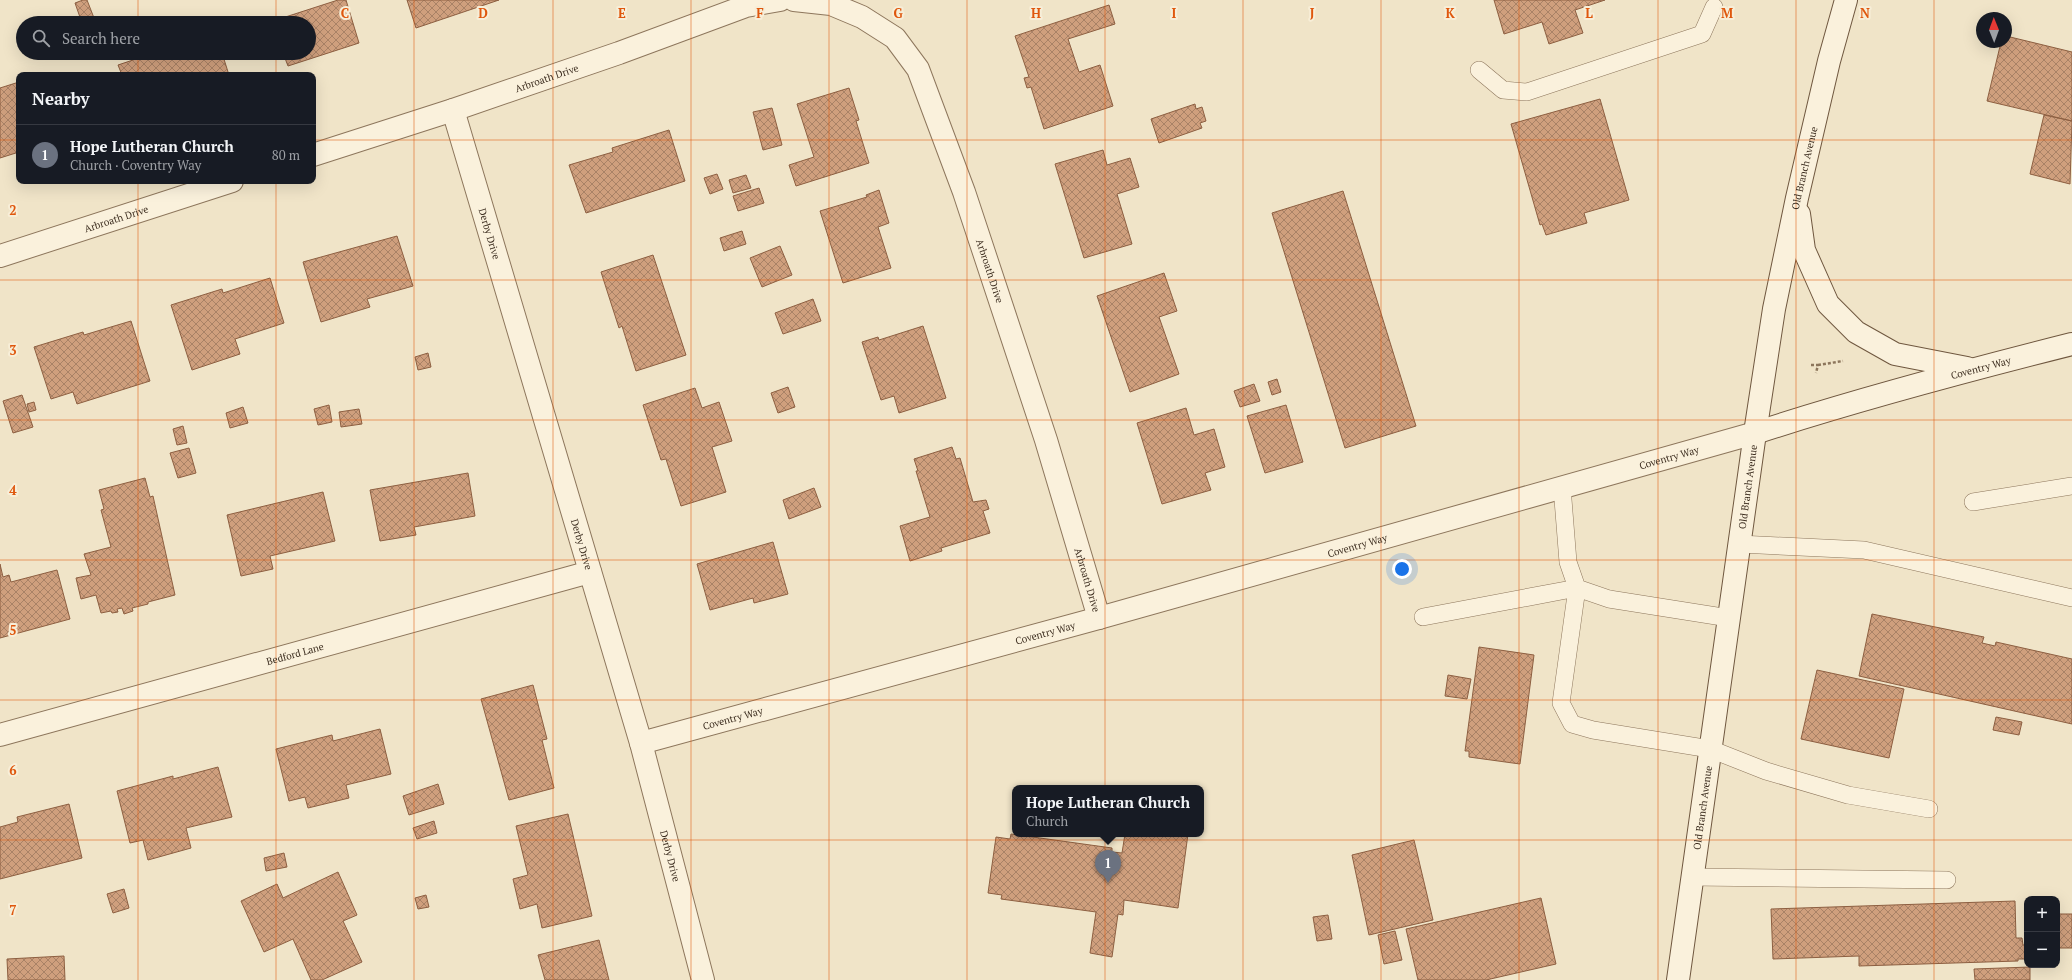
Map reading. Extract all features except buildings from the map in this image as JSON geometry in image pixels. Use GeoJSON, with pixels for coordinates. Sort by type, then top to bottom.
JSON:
{"type":"FeatureCollection","features":[{"type":"Feature","properties":{"kind":"street","name":"Arbroath Drive"},"geometry":{"type":"LineString","coordinates":[[316,154],[453,110],[619,53],[746,6],[780,0]]}},
{"type":"Feature","properties":{"kind":"street","name":"Arbroath Drive"},"geometry":{"type":"LineString","coordinates":[[794,0],[831,4],[862,17],[895,38],[918,69],[982,245],[1046,440],[1099,618]]}},
{"type":"Feature","properties":{"kind":"street","name":"Old Branch Avenue"},"geometry":{"type":"LineString","coordinates":[[1678,980],[1728,618],[1774,309],[1797,198],[1829,61],[1846,0]]}},
{"type":"Feature","properties":{"kind":"street","name":"Derby Drive"},"geometry":{"type":"LineString","coordinates":[[453,110],[641,743],[703,980]]}},
{"type":"Feature","properties":{"kind":"street","name":"Arbroath Drive"},"geometry":{"type":"LineString","coordinates":[[0,256],[223,184]]}},
{"type":"Feature","properties":{"kind":"street"},"geometry":{"type":"LineString","coordinates":[[1797,198],[1804,250],[1828,304],[1856,332],[1895,354],[1972,369]]}},
{"type":"Feature","properties":{"kind":"street","name":"Coventry Way"},"geometry":{"type":"LineString","coordinates":[[641,743],[1099,618],[1755,433],[1837,407],[1972,369],[2072,344]]}},
{"type":"Feature","properties":{"kind":"street","name":"Bedford Lane"},"geometry":{"type":"LineString","coordinates":[[0,735],[590,572]]}},
{"type":"Feature","properties":{"kind":"lane"},"geometry":{"type":"LineString","coordinates":[[1479,70],[1503,90],[1527,92],[1702,34],[1714,7]]}},
{"type":"Feature","properties":{"kind":"lane"},"geometry":{"type":"LineString","coordinates":[[1973,502],[2072,486]]}},
{"type":"Feature","properties":{"kind":"lane"},"geometry":{"type":"LineString","coordinates":[[1562,487],[1568,562],[1578,588],[1561,704],[1572,724],[1593,730],[1710,749],[1766,771],[1848,795],[1929,809]]}},
{"type":"Feature","properties":{"kind":"lane"},"geometry":{"type":"LineString","coordinates":[[1739,544],[1864,550],[2072,598]]}},
{"type":"Feature","properties":{"kind":"lane"},"geometry":{"type":"LineString","coordinates":[[1423,617],[1578,588],[1609,599],[1728,618]]}},
{"type":"Feature","properties":{"kind":"lane"},"geometry":{"type":"LineString","coordinates":[[1692,877],[1947,880]]}},
{"type":"Feature","properties":{"kind":"path"},"geometry":{"type":"LineString","coordinates":[[1811,365],[1844,361]]}},
{"type":"Feature","properties":{"kind":"path"},"geometry":{"type":"LineString","coordinates":[[1816,373],[1818,365]]}},
{"type":"Feature","properties":{"kind":"place","name":"Hope Lutheran Church"},"geometry":{"type":"Point","coordinates":[1108,883]}}]}
